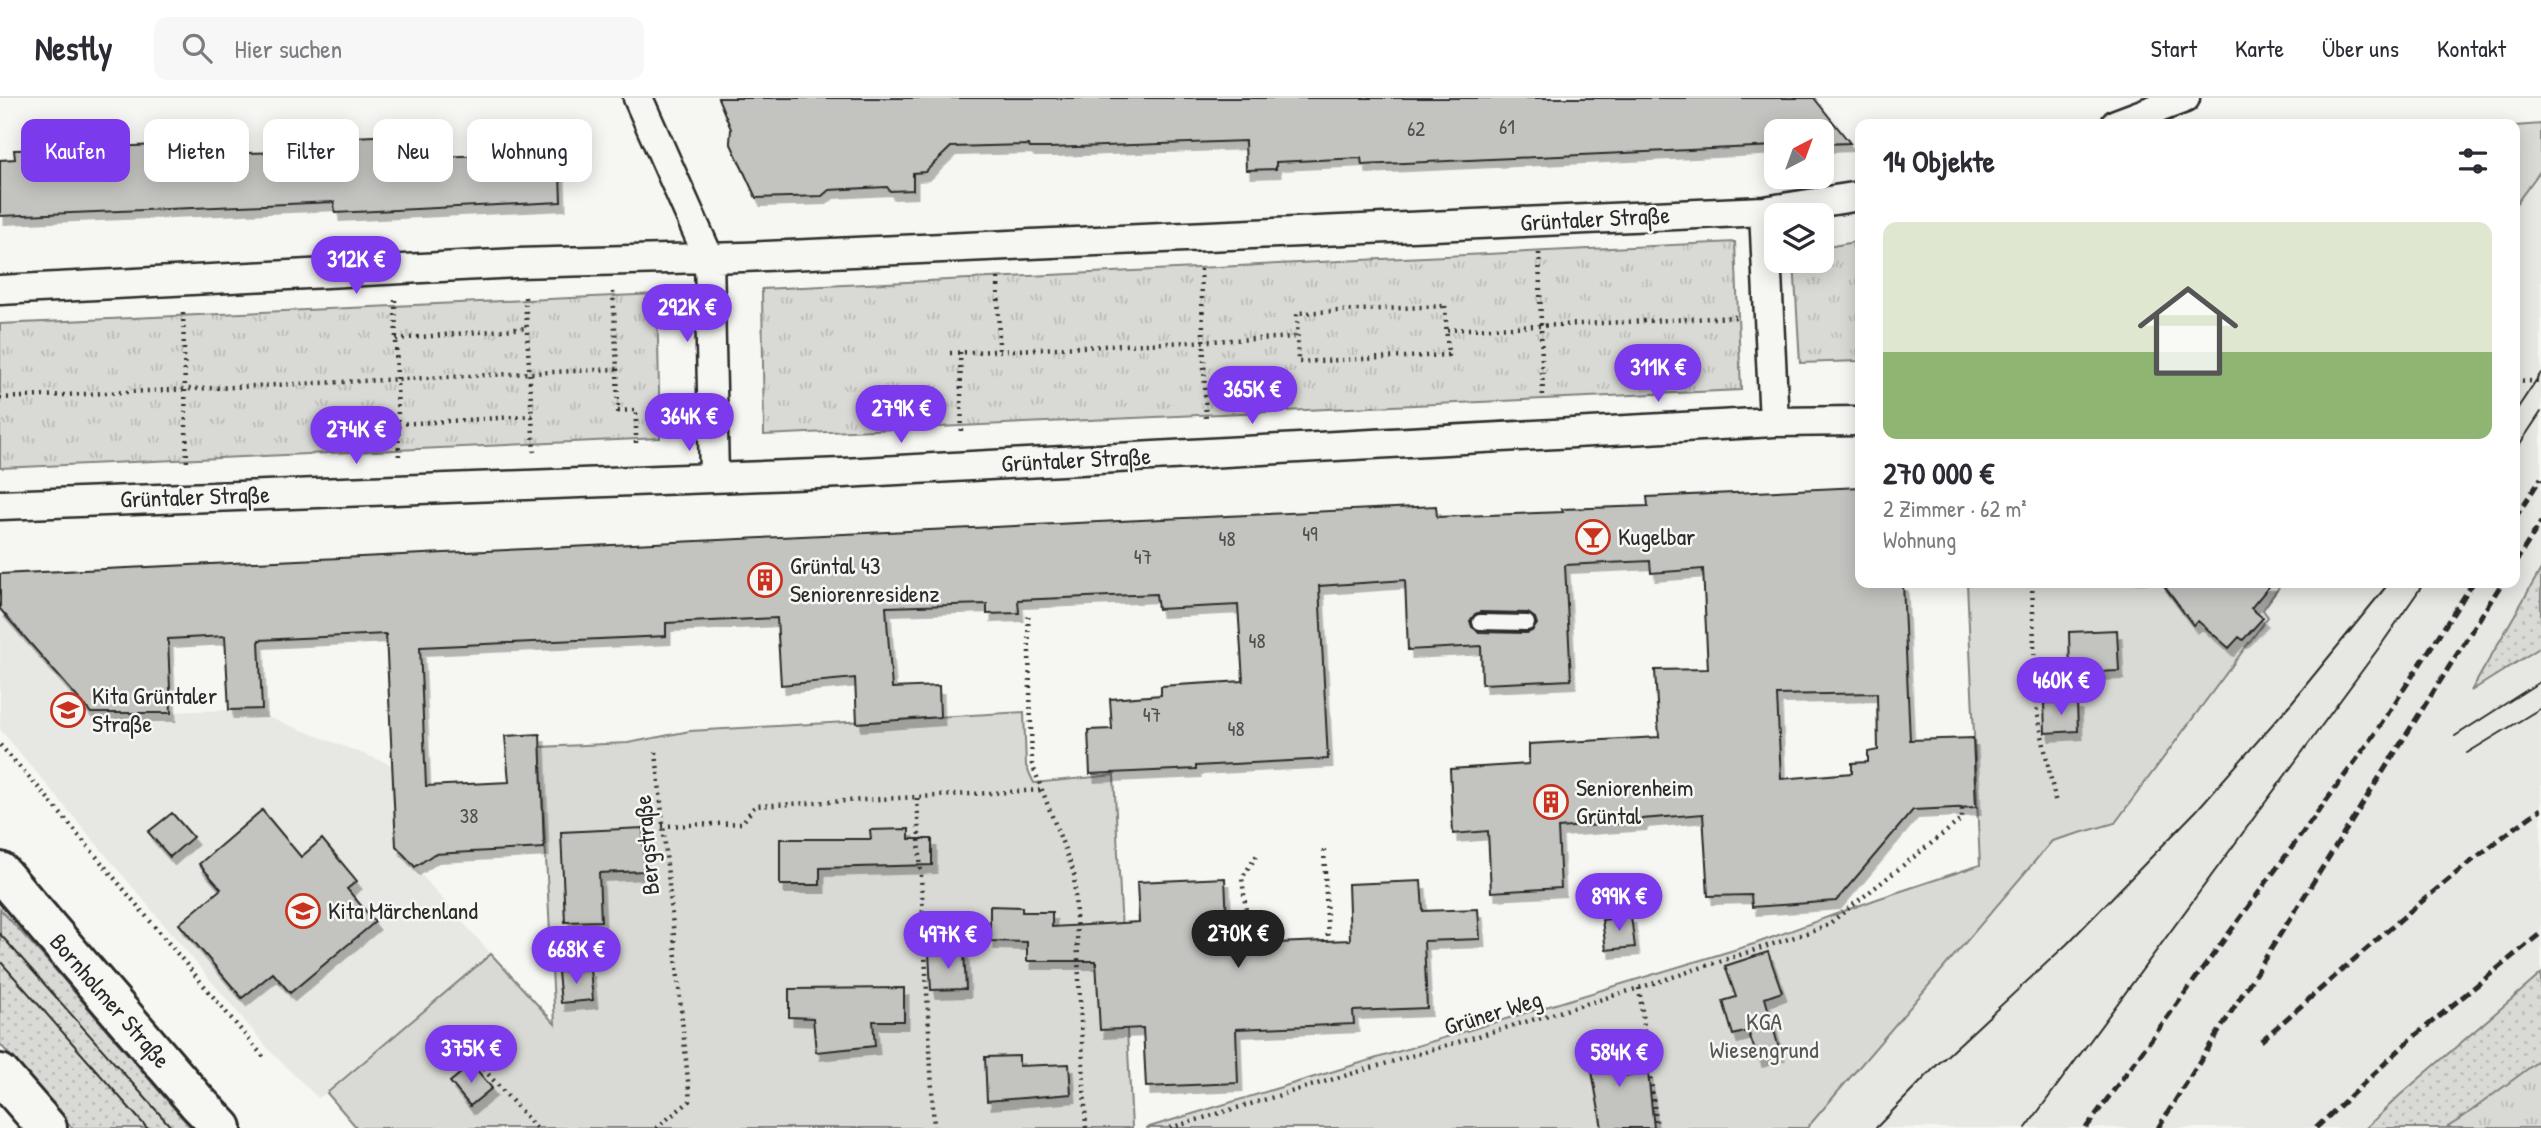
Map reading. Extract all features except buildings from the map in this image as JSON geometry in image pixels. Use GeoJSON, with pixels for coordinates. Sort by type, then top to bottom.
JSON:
{"type":"FeatureCollection","features":[{"type":"Feature","properties":{"kind":"main road","name":"Bornholmer Straße"},"geometry":{"type":"LineString","coordinates":[[0,873],[222,1128]]}},
{"type":"Feature","properties":{"kind":"main road"},"geometry":{"type":"LineString","coordinates":[[0,1074],[47,1128]]}},
{"type":"Feature","properties":{"kind":"street"},"geometry":{"type":"LineString","coordinates":[[638,98],[709,258],[714,477]]}},
{"type":"Feature","properties":{"kind":"street"},"geometry":{"type":"LineString","coordinates":[[2129,119],[2185,98]]}},
{"type":"Feature","properties":{"kind":"street","name":"Grüntaler Straße"},"geometry":{"type":"LineString","coordinates":[[1815,203],[1855,197]]}},
{"type":"Feature","properties":{"kind":"street","name":"Grüntaler Straße"},"geometry":{"type":"LineString","coordinates":[[0,290],[523,263],[709,258],[1764,211]]}},
{"type":"Feature","properties":{"kind":"street"},"geometry":{"type":"LineString","coordinates":[[1767,273],[1774,422]]}},
{"type":"Feature","properties":{"kind":"street","name":"Grüntaler Straße"},"geometry":{"type":"LineString","coordinates":[[0,505],[843,473],[1774,422],[1855,421]]}},
{"type":"Feature","properties":{"kind":"lane"},"geometry":{"type":"LineString","coordinates":[[1479,622],[1527,623]]}},
{"type":"Feature","properties":{"kind":"path"},"geometry":{"type":"LineString","coordinates":[[1200,236],[1206,410]]}},
{"type":"Feature","properties":{"kind":"path"},"geometry":{"type":"LineString","coordinates":[[997,245],[999,351]]}},
{"type":"Feature","properties":{"kind":"path"},"geometry":{"type":"LineString","coordinates":[[1539,252],[1543,399]]}},
{"type":"Feature","properties":{"kind":"path"},"geometry":{"type":"LineString","coordinates":[[611,261],[618,411],[636,410],[635,481]]}},
{"type":"Feature","properties":{"kind":"path"},"geometry":{"type":"LineString","coordinates":[[523,263],[536,484]]}},
{"type":"Feature","properties":{"kind":"path"},"geometry":{"type":"LineString","coordinates":[[394,270],[400,488]]}},
{"type":"Feature","properties":{"kind":"path"},"geometry":{"type":"LineString","coordinates":[[182,281],[188,497]]}},
{"type":"Feature","properties":{"kind":"path"},"geometry":{"type":"LineString","coordinates":[[1446,306],[1448,355],[1298,362],[1298,337],[1297,313],[1446,306]]}},
{"type":"Feature","properties":{"kind":"path"},"geometry":{"type":"LineString","coordinates":[[1447,330],[1769,316]]}},
{"type":"Feature","properties":{"kind":"path"},"geometry":{"type":"LineString","coordinates":[[396,339],[527,328]]}},
{"type":"Feature","properties":{"kind":"path"},"geometry":{"type":"LineString","coordinates":[[950,353],[1298,337]]}},
{"type":"Feature","properties":{"kind":"path"},"geometry":{"type":"LineString","coordinates":[[960,352],[962,416]]}},
{"type":"Feature","properties":{"kind":"path"},"geometry":{"type":"LineString","coordinates":[[0,398],[617,369]]}},
{"type":"Feature","properties":{"kind":"path"},"geometry":{"type":"LineString","coordinates":[[2520,380],[2541,382]]}},
{"type":"Feature","properties":{"kind":"path"},"geometry":{"type":"LineString","coordinates":[[398,424],[532,416]]}},
{"type":"Feature","properties":{"kind":"path"},"geometry":{"type":"LineString","coordinates":[[2032,588],[2036,706],[2056,804]]}},
{"type":"Feature","properties":{"kind":"path"},"geometry":{"type":"LineString","coordinates":[[1028,616],[1032,764],[1074,873],[1086,1128]]}},
{"type":"Feature","properties":{"kind":"path"},"geometry":{"type":"LineString","coordinates":[[0,745],[45,795],[265,1060]]}},
{"type":"Feature","properties":{"kind":"path","name":"Bergstraße"},"geometry":{"type":"LineString","coordinates":[[656,752],[690,1101],[656,1128]]}},
{"type":"Feature","properties":{"kind":"path"},"geometry":{"type":"LineString","coordinates":[[662,826],[742,823],[755,806],[1044,790]]}},
{"type":"Feature","properties":{"kind":"path"},"geometry":{"type":"LineString","coordinates":[[917,798],[934,1128]]}},
{"type":"Feature","properties":{"kind":"path","name":"Grüner Weg"},"geometry":{"type":"LineString","coordinates":[[1170,1128],[1639,988],[1825,927],[1962,819],[1962,808]]}},
{"type":"Feature","properties":{"kind":"path"},"geometry":{"type":"LineString","coordinates":[[1324,850],[1328,941]]}},
{"type":"Feature","properties":{"kind":"path"},"geometry":{"type":"LineString","coordinates":[[1250,944],[1242,878],[1257,855]]}},
{"type":"Feature","properties":{"kind":"path"},"geometry":{"type":"LineString","coordinates":[[1639,988],[1657,1128]]}},
{"type":"Feature","properties":{"kind":"path"},"geometry":{"type":"LineString","coordinates":[[442,1062],[464,1047],[536,1128]]}},
{"type":"Feature","properties":{"kind":"shaded area"},"geometry":{"type":"Polygon","coordinates":[[[2541,170],[2541,1059],[2446,1128],[1807,1128],[2052,841],[2115,823],[2268,617],[2263,610],[2278,588],[2520,588],[2520,198],[2541,170]]]}},
{"type":"Feature","properties":{"kind":"shaded area","name":"Kita Märchenland"},"geometry":{"type":"Polygon","coordinates":[[[129,569],[136,713],[262,709],[268,717],[392,765],[396,846],[491,954],[318,1098],[271,1052],[0,729],[0,574],[129,569]]]}},
{"type":"Feature","properties":{"kind":"green space"},"geometry":{"type":"Polygon","coordinates":[[[2541,124],[2541,170],[2520,198],[2520,126],[2541,124]]]}},
{"type":"Feature","properties":{"kind":"green space"},"geometry":{"type":"Polygon","coordinates":[[[1735,242],[1741,390],[764,435],[762,289],[1735,242]]]}},
{"type":"Feature","properties":{"kind":"green space"},"geometry":{"type":"Polygon","coordinates":[[[1855,242],[1855,361],[1800,363],[1795,273],[1834,273],[1834,246],[1855,242]]]}},
{"type":"Feature","properties":{"kind":"green space"},"geometry":{"type":"Polygon","coordinates":[[[657,294],[660,438],[0,468],[0,324],[657,294]]]}},
{"type":"Feature","properties":{"kind":"green space"},"geometry":{"type":"Polygon","coordinates":[[[2541,569],[2541,647],[2471,691],[2541,569]]]}},
{"type":"Feature","properties":{"kind":"green space","name":"KGA Wiesengrund"},"geometry":{"type":"Polygon","coordinates":[[[1967,588],[2278,588],[2263,610],[2268,617],[2115,823],[2052,841],[1807,1128],[1146,1128],[1757,943],[1980,865],[1967,588]]]}},
{"type":"Feature","properties":{"kind":"green space"},"geometry":{"type":"Polygon","coordinates":[[[1024,712],[1026,766],[1034,783],[1114,775],[1132,1128],[357,1128],[327,1093],[491,954],[555,1024],[540,747],[628,743],[690,731],[1024,712]]]}},
{"type":"Feature","properties":{"kind":"green space"},"geometry":{"type":"Polygon","coordinates":[[[0,909],[191,1128],[72,1128],[0,1044],[0,909]]]}},
{"type":"Feature","properties":{"kind":"green space"},"geometry":{"type":"Polygon","coordinates":[[[2541,974],[2541,1128],[2366,1128],[2400,1095],[2541,974]]]}},
{"type":"Feature","properties":{"kind":"green space"},"geometry":{"type":"Polygon","coordinates":[[[2541,1059],[2541,1128],[2446,1128],[2459,1120],[2541,1059]]]}},
{"type":"Feature","properties":{"kind":"tram line"},"geometry":{"type":"LineString","coordinates":[[2520,404],[2541,373]]}},
{"type":"Feature","properties":{"kind":"tram line"},"geometry":{"type":"LineString","coordinates":[[2520,444],[2541,412]]}},
{"type":"Feature","properties":{"kind":"tram line"},"geometry":{"type":"LineString","coordinates":[[1876,1128],[1938,1064],[2067,944],[2196,811],[2292,702],[2385,588]]}},
{"type":"Feature","properties":{"kind":"tram line"},"geometry":{"type":"LineString","coordinates":[[2026,1128],[2421,588]]}},
{"type":"Feature","properties":{"kind":"tram line"},"geometry":{"type":"LineString","coordinates":[[2455,736],[2541,681]]}},
{"type":"Feature","properties":{"kind":"tram line"},"geometry":{"type":"LineString","coordinates":[[2467,753],[2541,708]]}},
{"type":"Feature","properties":{"kind":"tram line"},"geometry":{"type":"LineString","coordinates":[[0,934],[172,1128]]}},
{"type":"Feature","properties":{"kind":"tram line"},"geometry":{"type":"LineString","coordinates":[[0,961],[147,1128]]}},
{"type":"Feature","properties":{"kind":"railway"},"geometry":{"type":"LineString","coordinates":[[2520,510],[2541,478]]}},
{"type":"Feature","properties":{"kind":"railway"},"geometry":{"type":"LineString","coordinates":[[2520,555],[2541,522]]}},
{"type":"Feature","properties":{"kind":"railway"},"geometry":{"type":"LineString","coordinates":[[2086,1128],[2370,741],[2470,588]]}},
{"type":"Feature","properties":{"kind":"railway"},"geometry":{"type":"LineString","coordinates":[[2158,1128],[2499,588]]}},
{"type":"Feature","properties":{"kind":"railway"},"geometry":{"type":"LineString","coordinates":[[2261,1041],[2433,892],[2541,809]]}},
{"type":"Feature","properties":{"kind":"railway"},"geometry":{"type":"LineString","coordinates":[[2316,1128],[2411,1039],[2541,933]]}},
{"type":"Feature","properties":{"kind":"place","name":"Kugelbar"},"geometry":{"type":"Point","coordinates":[1593,537]}},
{"type":"Feature","properties":{"kind":"place","name":"Grüntal 43 Seniorenresidenz"},"geometry":{"type":"Point","coordinates":[765,580]}},
{"type":"Feature","properties":{"kind":"place","name":"Kita Grüntaler Straße"},"geometry":{"type":"Point","coordinates":[68,710]}},
{"type":"Feature","properties":{"kind":"place","name":"Seniorenheim Grüntal"},"geometry":{"type":"Point","coordinates":[1551,802]}},
{"type":"Feature","properties":{"kind":"place","name":"Kita Märchenland"},"geometry":{"type":"Point","coordinates":[303,911]}}]}
